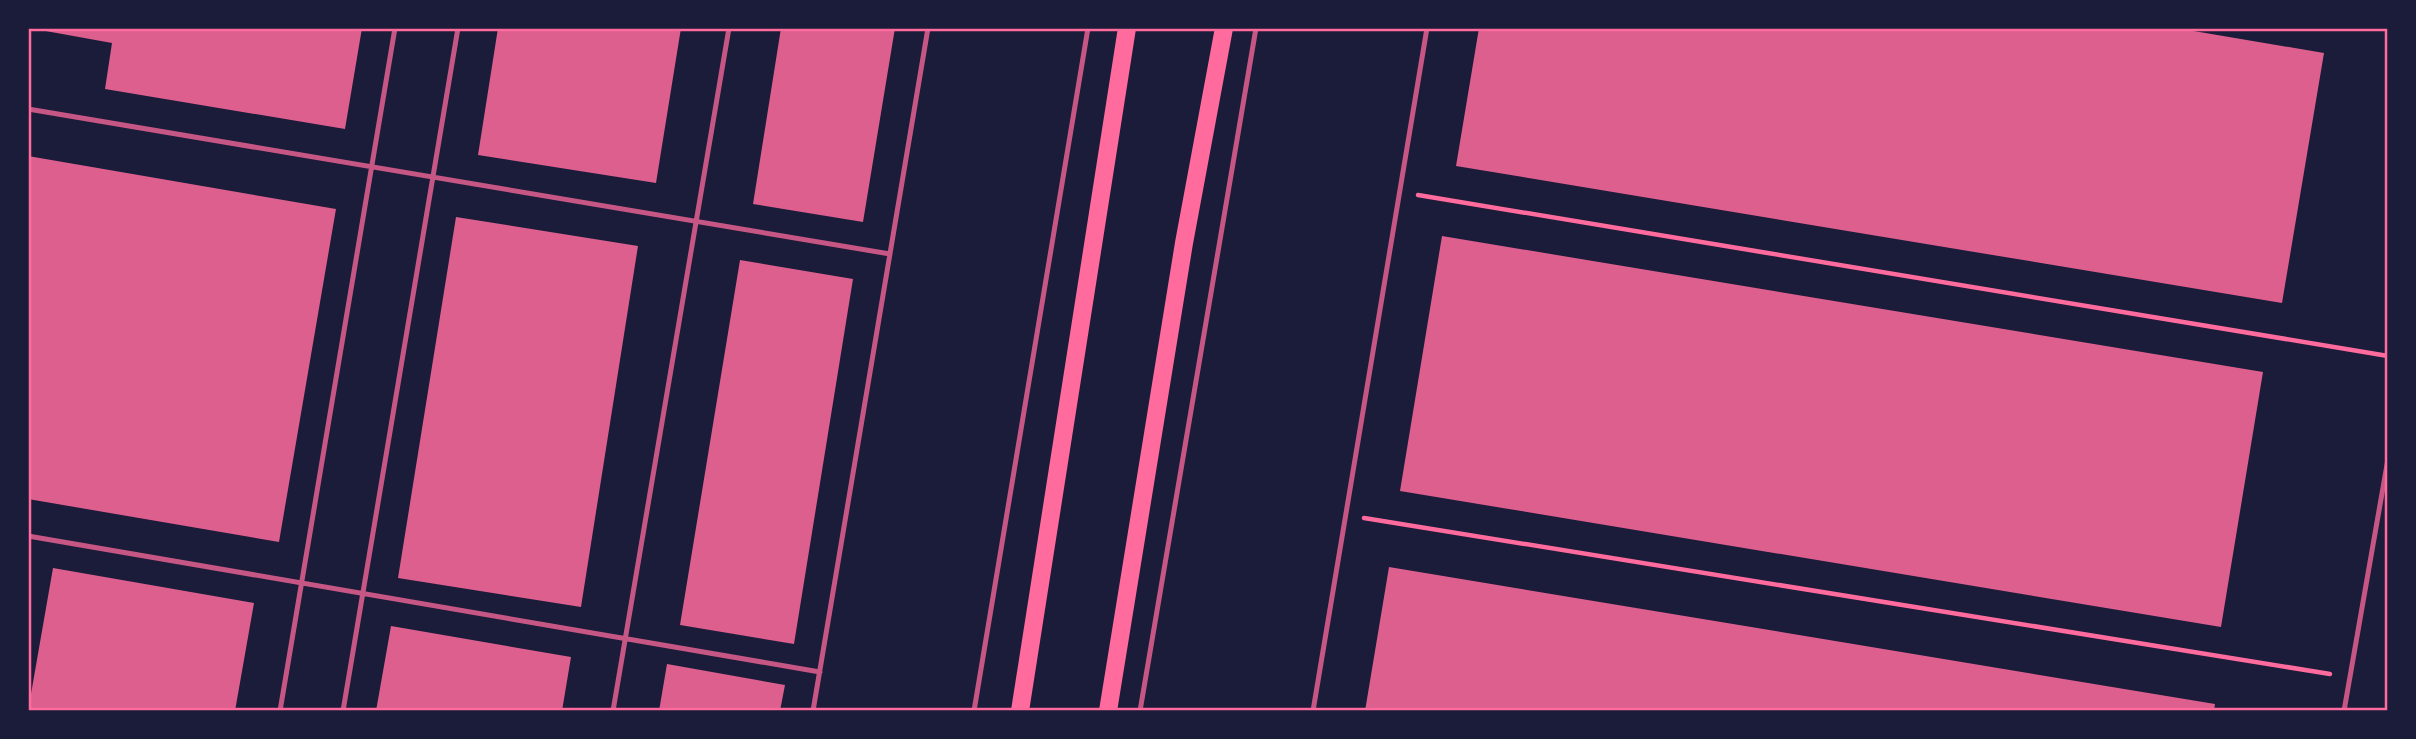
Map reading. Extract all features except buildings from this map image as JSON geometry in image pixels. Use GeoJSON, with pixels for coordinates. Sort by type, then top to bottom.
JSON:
{"type":"FeatureCollection","features":[{"type":"Feature","properties":{"kind":"main road"},"geometry":{"type":"LineString","coordinates":[[1020,711],[1127,28]]}},
{"type":"Feature","properties":{"kind":"main road"},"geometry":{"type":"LineString","coordinates":[[1108,711],[1184,243],[1224,28]]}},
{"type":"Feature","properties":{"kind":"lane"},"geometry":{"type":"LineString","coordinates":[[280,711],[395,28]]}},
{"type":"Feature","properties":{"kind":"lane"},"geometry":{"type":"LineString","coordinates":[[343,711],[458,28]]}},
{"type":"Feature","properties":{"kind":"lane"},"geometry":{"type":"LineString","coordinates":[[613,711],[729,28]]}},
{"type":"Feature","properties":{"kind":"lane"},"geometry":{"type":"LineString","coordinates":[[813,711],[928,28]]}},
{"type":"Feature","properties":{"kind":"lane"},"geometry":{"type":"LineString","coordinates":[[974,711],[1088,28]]}},
{"type":"Feature","properties":{"kind":"lane"},"geometry":{"type":"LineString","coordinates":[[1140,711],[1256,28]]}},
{"type":"Feature","properties":{"kind":"lane"},"geometry":{"type":"LineString","coordinates":[[1313,711],[1427,28]]}},
{"type":"Feature","properties":{"kind":"lane"},"geometry":{"type":"LineString","coordinates":[[28,109],[890,254]]}},
{"type":"Feature","properties":{"kind":"lane"},"geometry":{"type":"LineString","coordinates":[[2344,711],[2388,459]]}},
{"type":"Feature","properties":{"kind":"lane"},"geometry":{"type":"LineString","coordinates":[[28,536],[820,672]]}},
{"type":"Feature","properties":{"kind":"path"},"geometry":{"type":"LineString","coordinates":[[1400,192],[2388,356]]}},
{"type":"Feature","properties":{"kind":"path"},"geometry":{"type":"LineString","coordinates":[[1346,515],[2350,677]]}}]}
